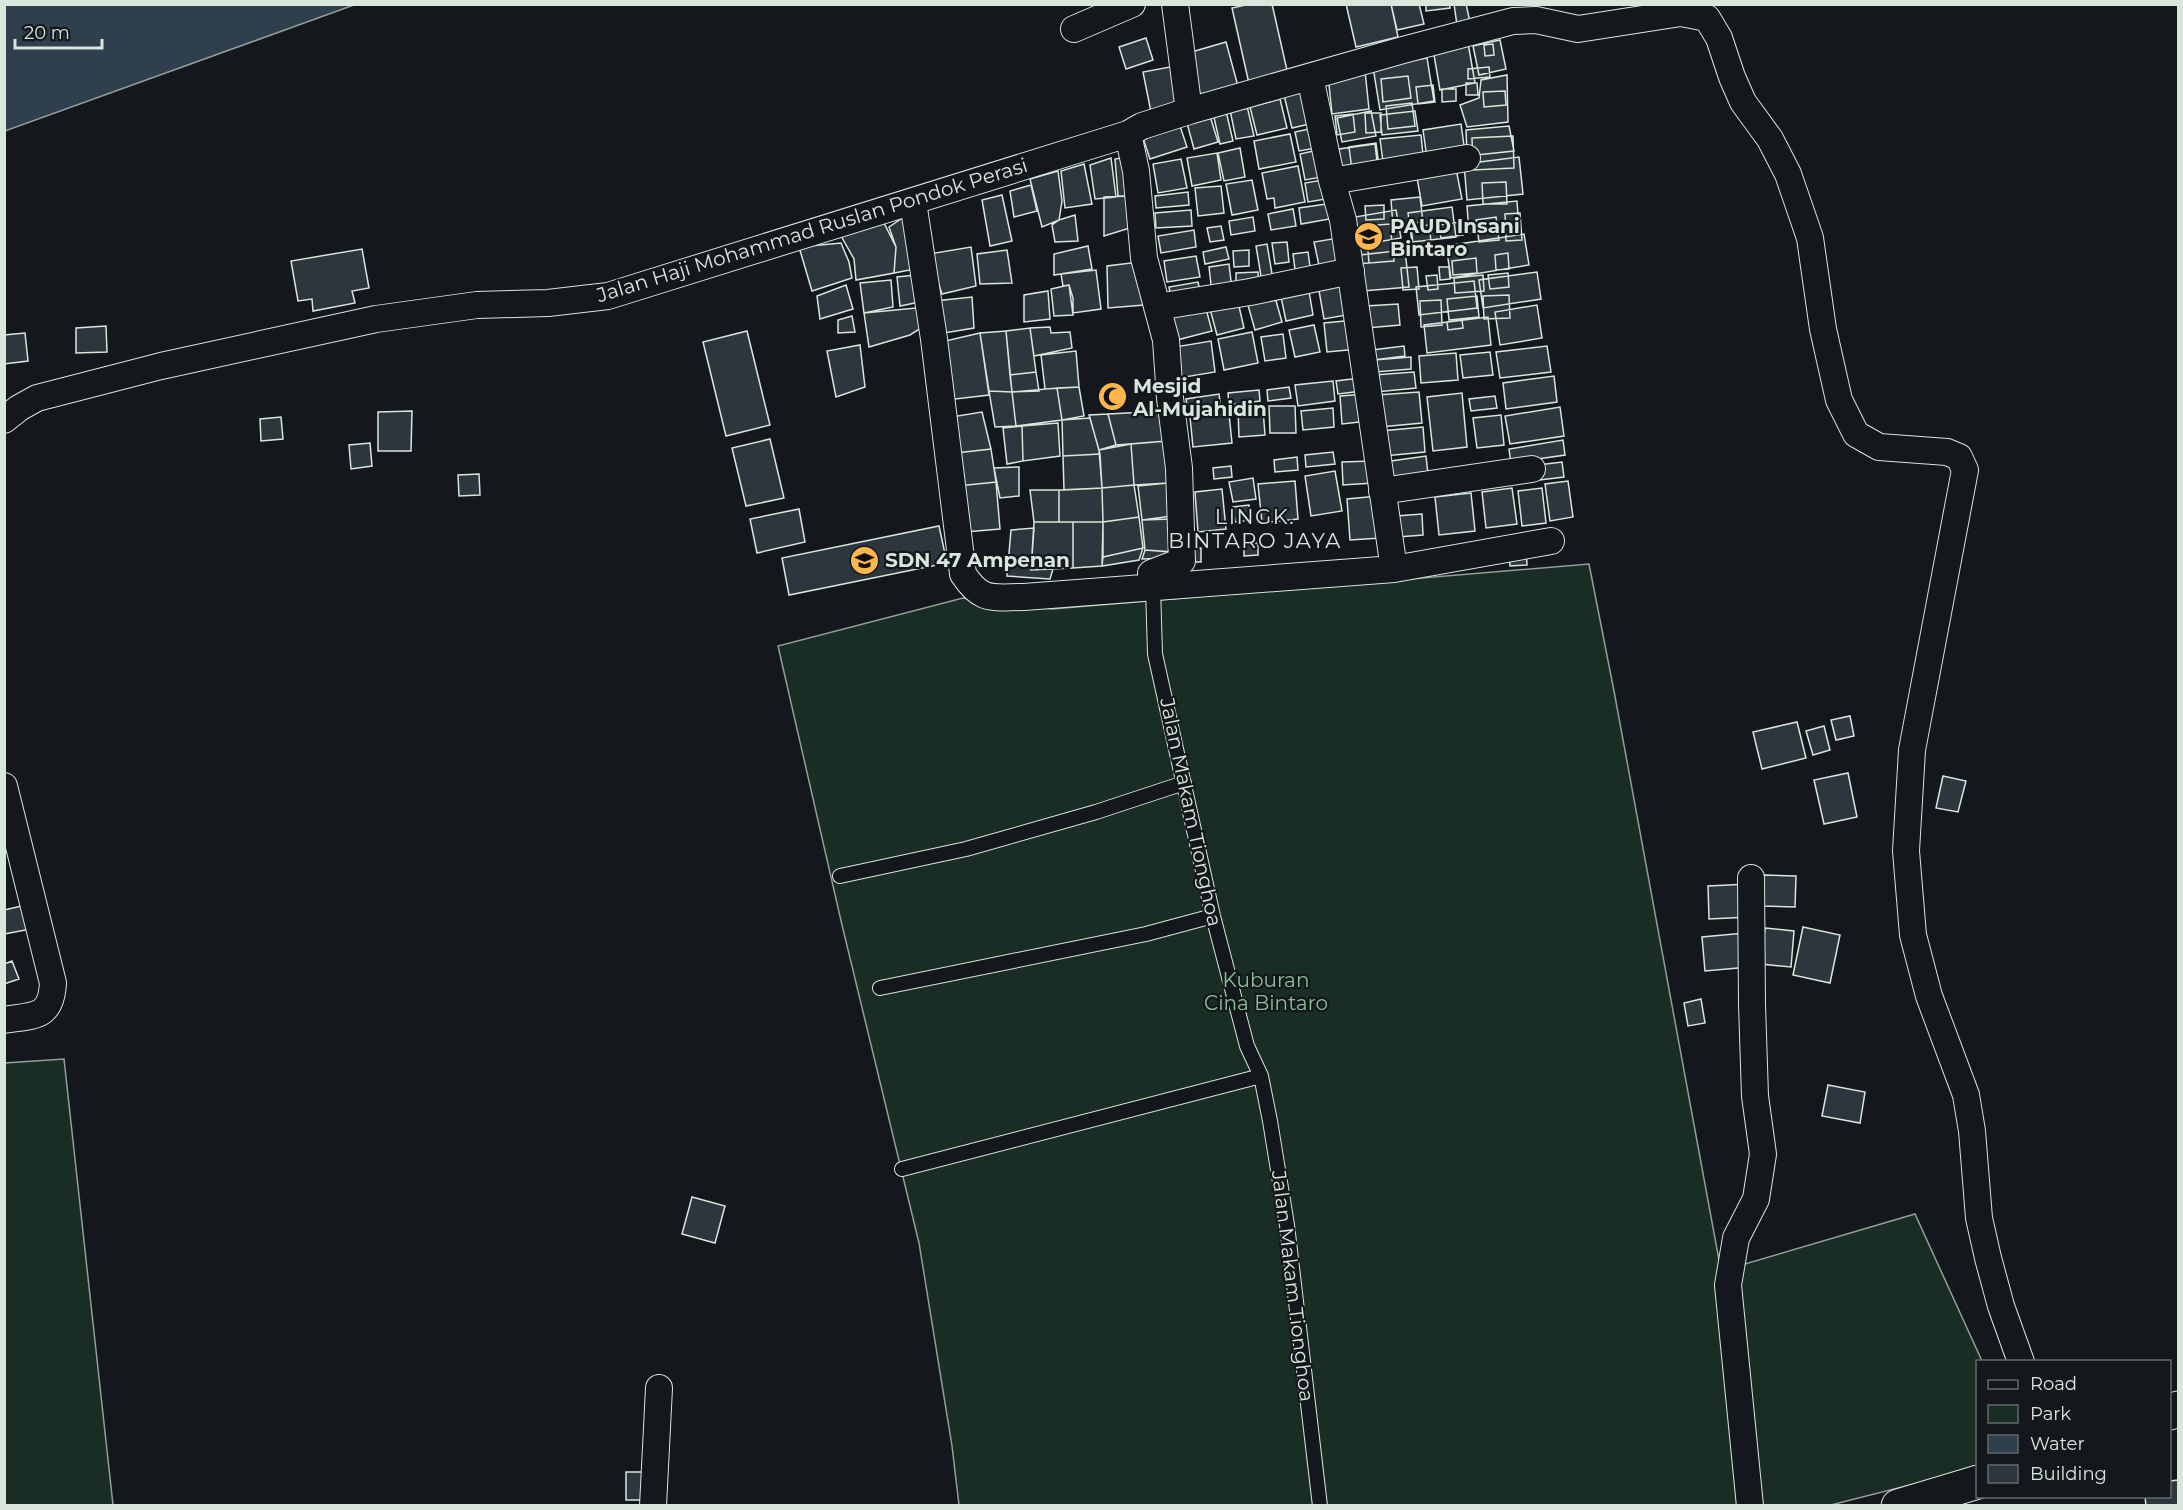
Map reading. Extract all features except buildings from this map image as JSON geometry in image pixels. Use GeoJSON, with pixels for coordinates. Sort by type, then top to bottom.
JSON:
{"type":"FeatureCollection","features":[{"type":"Feature","properties":{"kind":"highway"},"geometry":{"type":"LineString","coordinates":[[1898,1506],[1976,1482]]}},
{"type":"Feature","properties":{"kind":"street"},"geometry":{"type":"LineString","coordinates":[[1074,29],[1132,4]]}},
{"type":"Feature","properties":{"kind":"street"},"geometry":{"type":"LineString","coordinates":[[1175,4],[1188,111]]}},
{"type":"Feature","properties":{"kind":"street","name":"Jalan Haji Mohammad Ruslan Pondok Perasi"},"geometry":{"type":"LineString","coordinates":[[4,420],[37,398],[161,366],[375,319],[477,305],[548,303],[608,296],[913,202],[1080,147],[1128,134],[1142,126],[1188,111],[1513,21],[1536,20],[1578,28],[1681,13],[1707,18],[1719,39],[1743,102],[1770,139],[1788,174],[1810,238],[1823,329],[1839,400],[1856,434],[1879,447],[1947,452],[1959,457],[1965,470],[1912,750],[1906,851],[1913,935],[1929,996],[1966,1095],[1972,1131],[1979,1218],[2001,1305],[2020,1360]]}},
{"type":"Feature","properties":{"kind":"street"},"geometry":{"type":"LineString","coordinates":[[1310,77],[1332,181],[1343,220],[1394,569]]}},
{"type":"Feature","properties":{"kind":"street"},"geometry":{"type":"LineString","coordinates":[[1128,134],[1136,171],[1144,258],[1166,340],[1170,398],[1179,468],[1182,561],[1151,573],[1152,587]]}},
{"type":"Feature","properties":{"kind":"street"},"geometry":{"type":"LineString","coordinates":[[1332,181],[1467,158]]}},
{"type":"Feature","properties":{"kind":"street"},"geometry":{"type":"LineString","coordinates":[[913,202],[934,339],[963,574],[976,592],[987,597],[1024,597],[1394,569],[1551,541]]}},
{"type":"Feature","properties":{"kind":"street"},"geometry":{"type":"LineString","coordinates":[[1157,307],[1351,272]]}},
{"type":"Feature","properties":{"kind":"street"},"geometry":{"type":"LineString","coordinates":[[1382,491],[1532,469]]}},
{"type":"Feature","properties":{"kind":"street"},"geometry":{"type":"LineString","coordinates":[[4,786],[53,983],[52,1001],[40,1014],[4,1020]]}},
{"type":"Feature","properties":{"kind":"street"},"geometry":{"type":"LineString","coordinates":[[1750,1506],[1728,1285],[1736,1238],[1756,1199],[1763,1154],[1755,1096],[1751,878]]}},
{"type":"Feature","properties":{"kind":"street"},"geometry":{"type":"LineString","coordinates":[[653,1506],[659,1388]]}},
{"type":"Feature","properties":{"kind":"lane","name":"Jalan Makam Tionghoa"},"geometry":{"type":"LineString","coordinates":[[1152,587],[1155,654],[1213,916],[1247,1046],[1261,1076],[1287,1225],[1320,1506]]}},
{"type":"Feature","properties":{"kind":"lane"},"geometry":{"type":"LineString","coordinates":[[840,876],[966,849],[1096,812],[1184,783]]}},
{"type":"Feature","properties":{"kind":"lane"},"geometry":{"type":"LineString","coordinates":[[880,988],[1146,934],[1213,916]]}},
{"type":"Feature","properties":{"kind":"lane"},"geometry":{"type":"LineString","coordinates":[[902,1169],[1261,1076]]}},
{"type":"Feature","properties":{"kind":"green space","name":"Kuburan Cina Bintaro"},"geometry":{"type":"Polygon","coordinates":[[[1589,564],[1721,1271],[1915,1214],[1982,1360],[1976,1360],[1976,1468],[1827,1506],[959,1505],[952,1446],[919,1243],[842,925],[778,646],[963,598],[1052,609],[1589,564]]]}},
{"type":"Feature","properties":{"kind":"green space"},"geometry":{"type":"Polygon","coordinates":[[[64,1059],[113,1505],[5,1505],[5,1063],[64,1059]]]}},
{"type":"Feature","properties":{"kind":"water"},"geometry":{"type":"Polygon","coordinates":[[[5,4],[354,4],[354,5],[5,131],[5,4]]]}},
{"type":"Feature","properties":{"kind":"place","name":"PAUD Insani Bintaro"},"geometry":{"type":"Point","coordinates":[1369,237]}},
{"type":"Feature","properties":{"kind":"place","name":"Mesjid Al-Mujahidin"},"geometry":{"type":"Point","coordinates":[1112,397]}},
{"type":"Feature","properties":{"kind":"place","name":"SDN 47 Ampenan"},"geometry":{"type":"Point","coordinates":[864,560]}},
{"type":"Feature","properties":{"kind":"district","name":"LINGK. BINTARO JAYA"},"geometry":{"type":"Point","coordinates":[1255,529]}}]}
